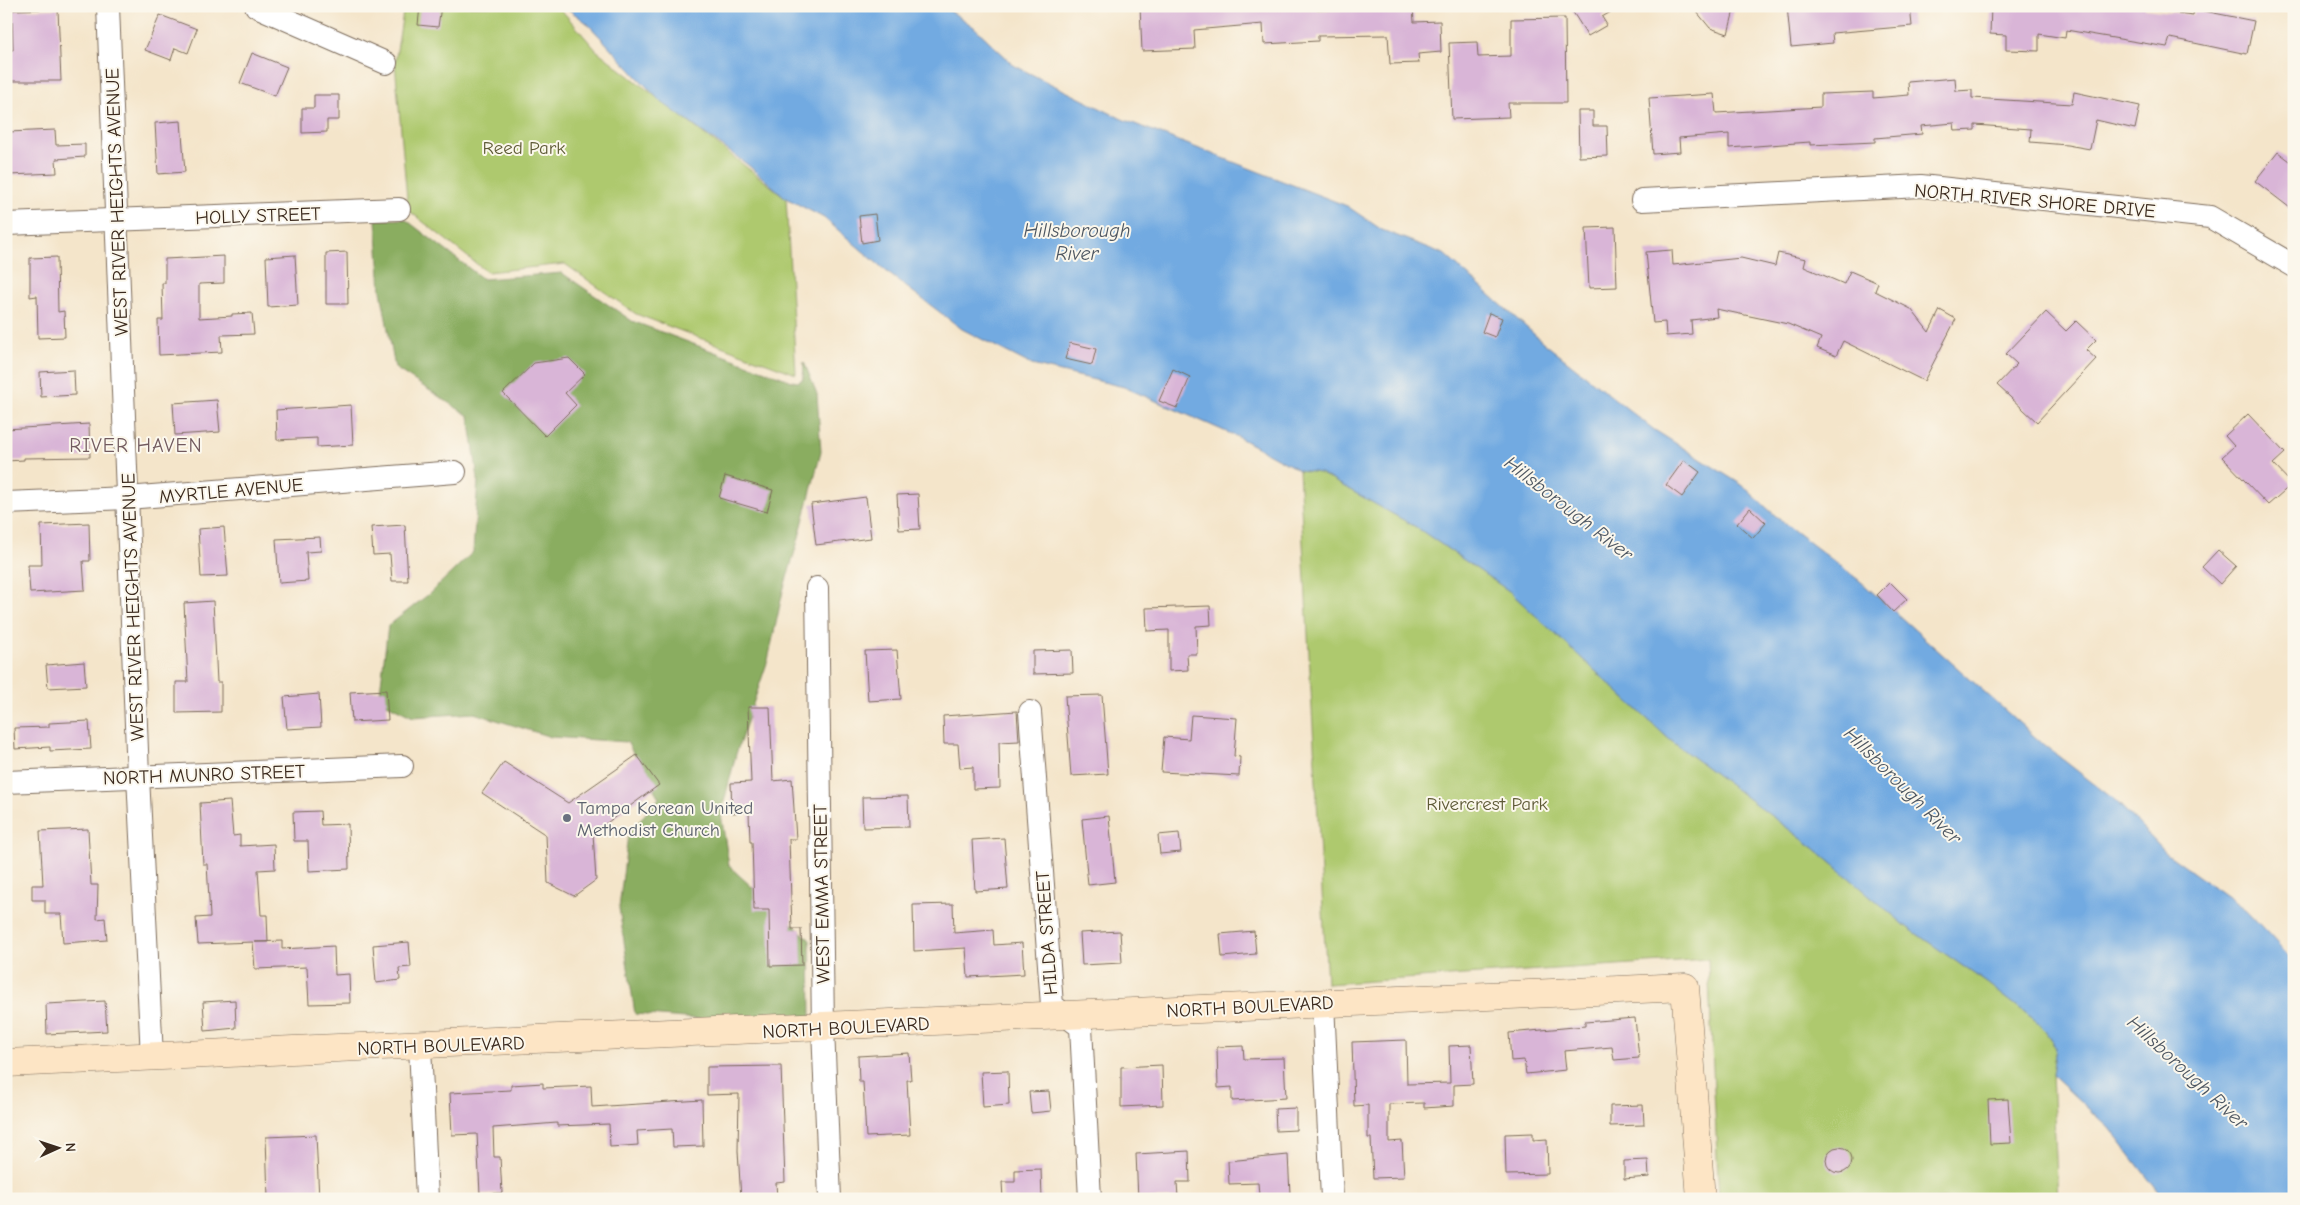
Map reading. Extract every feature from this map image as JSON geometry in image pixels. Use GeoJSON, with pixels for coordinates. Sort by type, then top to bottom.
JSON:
{"type":"FeatureCollection","features":[{"type":"Feature","properties":{"kind":"street","name":"WEST RIVER HEIGHTS AVENUE"},"geometry":{"type":"LineString","coordinates":[[108,6],[138,776],[152,1057]]}},
{"type":"Feature","properties":{"kind":"street"},"geometry":{"type":"LineString","coordinates":[[256,6],[386,63]]}},
{"type":"Feature","properties":{"kind":"street","name":"NORTH RIVER SHORE DRIVE"},"geometry":{"type":"LineString","coordinates":[[1642,200],[1921,186],[2210,217],[2294,266]]}},
{"type":"Feature","properties":{"kind":"street","name":"HOLLY STREET"},"geometry":{"type":"LineString","coordinates":[[6,224],[399,209]]}},
{"type":"Feature","properties":{"kind":"street","name":"MYRTLE AVENUE"},"geometry":{"type":"LineString","coordinates":[[6,503],[127,498],[455,472]]}},
{"type":"Feature","properties":{"kind":"street","name":"WEST EMMA STREET"},"geometry":{"type":"LineString","coordinates":[[817,588],[823,1028],[830,1199]]}},
{"type":"Feature","properties":{"kind":"street","name":"HILDA STREET"},"geometry":{"type":"LineString","coordinates":[[1030,712],[1052,1005],[1081,1027],[1090,1199]]}},
{"type":"Feature","properties":{"kind":"street","name":"NORTH MUNRO STREET"},"geometry":{"type":"LineString","coordinates":[[6,782],[402,766]]}},
{"type":"Feature","properties":{"kind":"street","name":"NORTH BOULEVARD"},"geometry":{"type":"LineString","coordinates":[[6,1063],[823,1028],[1324,1002],[1685,987],[1701,1199]]}},
{"type":"Feature","properties":{"kind":"street"},"geometry":{"type":"LineString","coordinates":[[1324,1002],[1332,1199]]}},
{"type":"Feature","properties":{"kind":"street"},"geometry":{"type":"LineString","coordinates":[[420,1046],[427,1199]]}},
{"type":"Feature","properties":{"kind":"green space","name":"Reed Park"},"geometry":{"type":"Polygon","coordinates":[[[404,6],[558,6],[596,50],[786,198],[796,374],[636,314],[565,264],[487,272],[408,210],[395,63],[404,6]]]}},
{"type":"Feature","properties":{"kind":"green space"},"geometry":{"type":"Polygon","coordinates":[[[405,219],[483,279],[562,273],[632,321],[792,381],[798,382],[803,379],[804,362],[817,394],[821,452],[783,591],[768,660],[736,754],[721,814],[729,866],[810,940],[811,1019],[736,1022],[635,1014],[619,908],[628,834],[659,798],[627,742],[551,737],[474,713],[413,717],[379,700],[388,626],[429,594],[473,552],[478,479],[469,416],[395,368],[381,291],[376,220],[405,219]]]}},
{"type":"Feature","properties":{"kind":"green space","name":"Rivercrest Park"},"geometry":{"type":"Polygon","coordinates":[[[1299,470],[1320,473],[1416,527],[1509,591],[1670,740],[1814,848],[1907,927],[1987,983],[2040,1024],[2056,1047],[2052,1075],[2058,1199],[1719,1199],[1708,959],[1327,984],[1299,470]]]}},
{"type":"Feature","properties":{"kind":"water","name":"Hillsborough River"},"geometry":{"type":"Polygon","coordinates":[[[564,6],[943,6],[974,27],[1015,66],[1122,119],[1347,206],[1382,230],[1444,254],[1544,343],[1653,429],[1742,485],[1779,519],[1860,581],[2044,745],[2116,801],[2166,853],[2246,910],[2294,961],[2294,1199],[2164,1199],[2109,1128],[2052,1075],[2056,1047],[2040,1024],[1987,983],[1907,927],[1814,848],[1670,740],[1509,591],[1416,527],[1320,473],[1299,470],[1238,437],[1124,387],[1032,365],[962,329],[892,276],[824,218],[786,198],[748,165],[660,101],[587,23],[564,6]]]}},
{"type":"Feature","properties":{"kind":"building"},"geometry":{"type":"Polygon","coordinates":[[[420,6],[441,6],[438,27],[418,25],[420,6]]]}},
{"type":"Feature","properties":{"kind":"building"},"geometry":{"type":"Polygon","coordinates":[[[1140,6],[1317,6],[1317,10],[1352,9],[1352,6],[1413,6],[1414,22],[1440,21],[1441,52],[1418,54],[1419,63],[1390,64],[1388,35],[1318,36],[1318,41],[1264,44],[1263,24],[1194,30],[1195,49],[1142,51],[1140,6]]]}},
{"type":"Feature","properties":{"kind":"building"},"geometry":{"type":"Polygon","coordinates":[[[1569,6],[1621,6],[1602,17],[1607,25],[1588,36],[1569,6]]]}},
{"type":"Feature","properties":{"kind":"building"},"geometry":{"type":"Polygon","coordinates":[[[1692,6],[1735,6],[1728,34],[1710,28],[1692,6]]]}},
{"type":"Feature","properties":{"kind":"building"},"geometry":{"type":"Polygon","coordinates":[[[1787,6],[1910,6],[1912,26],[1832,33],[1833,43],[1791,47],[1787,6]]]}},
{"type":"Feature","properties":{"kind":"building"},"geometry":{"type":"Polygon","coordinates":[[[1991,6],[2145,6],[2145,9],[2193,15],[2194,9],[2254,21],[2247,54],[2170,38],[2167,47],[2066,30],[2065,38],[2039,34],[2039,51],[2006,50],[2006,35],[1990,34],[1991,6]]]}},
{"type":"Feature","properties":{"kind":"building"},"geometry":{"type":"Polygon","coordinates":[[[58,9],[61,81],[9,81],[6,50],[13,50],[12,10],[58,9]]]}},
{"type":"Feature","properties":{"kind":"building"},"geometry":{"type":"Polygon","coordinates":[[[160,15],[197,29],[188,53],[175,48],[171,60],[145,50],[160,15]]]}},
{"type":"Feature","properties":{"kind":"building"},"geometry":{"type":"Polygon","coordinates":[[[1565,18],[1566,103],[1508,103],[1509,117],[1452,119],[1449,43],[1477,42],[1478,57],[1511,56],[1511,19],[1565,18]]]}},
{"type":"Feature","properties":{"kind":"building"},"geometry":{"type":"Polygon","coordinates":[[[252,53],[287,67],[275,96],[240,83],[252,53]]]}},
{"type":"Feature","properties":{"kind":"building"},"geometry":{"type":"Polygon","coordinates":[[[1955,78],[1956,91],[1972,90],[1972,98],[2072,104],[2074,92],[2140,106],[2135,129],[2096,120],[2090,149],[2030,142],[2031,129],[1975,125],[1975,130],[1955,131],[1954,123],[1921,126],[1922,134],[1875,138],[1875,142],[1810,145],[1810,142],[1729,148],[1729,134],[1679,138],[1680,152],[1653,154],[1649,98],[1714,94],[1716,113],[1821,107],[1821,94],[1873,92],[1873,98],[1909,95],[1908,82],[1955,78]]]}},
{"type":"Feature","properties":{"kind":"building"},"geometry":{"type":"Polygon","coordinates":[[[314,95],[339,95],[339,120],[327,120],[327,132],[302,133],[302,108],[314,108],[314,95]]]}},
{"type":"Feature","properties":{"kind":"building"},"geometry":{"type":"Polygon","coordinates":[[[1578,111],[1593,111],[1593,126],[1607,126],[1608,156],[1579,157],[1578,111]]]}},
{"type":"Feature","properties":{"kind":"building"},"geometry":{"type":"Polygon","coordinates":[[[181,121],[185,172],[158,174],[155,123],[181,121]]]}},
{"type":"Feature","properties":{"kind":"building"},"geometry":{"type":"Polygon","coordinates":[[[55,130],[56,145],[85,144],[85,157],[56,159],[57,173],[9,175],[8,132],[55,130]]]}},
{"type":"Feature","properties":{"kind":"building"},"geometry":{"type":"Polygon","coordinates":[[[2278,152],[2294,164],[2294,211],[2255,181],[2278,152]]]}},
{"type":"Feature","properties":{"kind":"building"},"geometry":{"type":"Polygon","coordinates":[[[875,214],[878,240],[862,243],[859,216],[875,214]]]}},
{"type":"Feature","properties":{"kind":"building"},"geometry":{"type":"Polygon","coordinates":[[[1615,227],[1617,287],[1589,288],[1586,228],[1615,227]]]}},
{"type":"Feature","properties":{"kind":"building"},"geometry":{"type":"Polygon","coordinates":[[[1672,250],[1673,265],[1741,258],[1775,266],[1778,253],[1806,259],[1804,267],[1844,284],[1850,271],[1878,283],[1875,291],[1911,309],[1929,332],[1940,310],[1956,319],[1924,381],[1843,341],[1836,356],[1817,348],[1821,338],[1788,324],[1716,309],[1717,317],[1691,320],[1692,334],[1666,336],[1665,322],[1653,323],[1646,252],[1672,250]]]}},
{"type":"Feature","properties":{"kind":"building"},"geometry":{"type":"Polygon","coordinates":[[[347,252],[348,304],[326,304],[326,253],[347,252]]]}},
{"type":"Feature","properties":{"kind":"building"},"geometry":{"type":"Polygon","coordinates":[[[295,255],[298,305],[268,307],[266,257],[295,255]]]}},
{"type":"Feature","properties":{"kind":"building"},"geometry":{"type":"Polygon","coordinates":[[[224,256],[224,283],[199,284],[199,318],[252,313],[254,334],[221,335],[222,352],[159,355],[158,320],[163,320],[162,283],[165,283],[165,259],[224,256]]]}},
{"type":"Feature","properties":{"kind":"building"},"geometry":{"type":"Polygon","coordinates":[[[57,257],[58,312],[64,311],[65,337],[38,338],[37,296],[30,297],[30,258],[57,257]]]}},
{"type":"Feature","properties":{"kind":"building"},"geometry":{"type":"Polygon","coordinates":[[[2046,312],[2066,331],[2076,321],[2096,340],[2086,350],[2096,359],[2037,422],[1997,385],[2017,364],[2006,354],[2046,312]]]}},
{"type":"Feature","properties":{"kind":"building"},"geometry":{"type":"Polygon","coordinates":[[[1489,313],[1502,318],[1495,337],[1482,332],[1489,313]]]}},
{"type":"Feature","properties":{"kind":"building"},"geometry":{"type":"Polygon","coordinates":[[[1070,343],[1096,349],[1092,365],[1065,359],[1070,343]]]}},
{"type":"Feature","properties":{"kind":"building"},"geometry":{"type":"Polygon","coordinates":[[[569,358],[585,374],[565,393],[576,405],[545,436],[503,393],[534,363],[569,358]]]}},
{"type":"Feature","properties":{"kind":"building"},"geometry":{"type":"Polygon","coordinates":[[[1173,369],[1190,377],[1177,408],[1159,401],[1173,369]]]}},
{"type":"Feature","properties":{"kind":"building"},"geometry":{"type":"Polygon","coordinates":[[[74,370],[75,395],[41,397],[40,372],[74,370]]]}},
{"type":"Feature","properties":{"kind":"building"},"geometry":{"type":"Polygon","coordinates":[[[217,400],[220,432],[175,435],[173,403],[217,400]]]}},
{"type":"Feature","properties":{"kind":"building"},"geometry":{"type":"Polygon","coordinates":[[[351,405],[353,445],[317,447],[317,438],[277,440],[276,410],[351,405]]]}},
{"type":"Feature","properties":{"kind":"building"},"geometry":{"type":"Polygon","coordinates":[[[2248,414],[2285,453],[2273,464],[2292,484],[2268,505],[2222,457],[2234,446],[2225,436],[2248,414]]]}},
{"type":"Feature","properties":{"kind":"building"},"geometry":{"type":"Polygon","coordinates":[[[89,424],[90,457],[24,458],[24,460],[6,461],[6,429],[89,424]]]}},
{"type":"Feature","properties":{"kind":"building"},"geometry":{"type":"Polygon","coordinates":[[[1684,460],[1700,472],[1682,497],[1666,485],[1684,460]]]}},
{"type":"Feature","properties":{"kind":"building"},"geometry":{"type":"Polygon","coordinates":[[[725,476],[773,490],[767,512],[719,498],[725,476]]]}},
{"type":"Feature","properties":{"kind":"building"},"geometry":{"type":"Polygon","coordinates":[[[918,494],[920,529],[899,530],[897,495],[918,494]]]}},
{"type":"Feature","properties":{"kind":"building"},"geometry":{"type":"Polygon","coordinates":[[[866,497],[871,538],[816,545],[811,504],[866,497]]]}},
{"type":"Feature","properties":{"kind":"building"},"geometry":{"type":"Polygon","coordinates":[[[1750,508],[1766,523],[1753,538],[1737,524],[1750,508]]]}},
{"type":"Feature","properties":{"kind":"building"},"geometry":{"type":"Polygon","coordinates":[[[89,523],[90,561],[83,561],[85,590],[30,593],[28,565],[42,565],[41,525],[89,523]]]}},
{"type":"Feature","properties":{"kind":"building"},"geometry":{"type":"Polygon","coordinates":[[[405,525],[408,581],[392,581],[390,554],[373,555],[371,527],[405,525]]]}},
{"type":"Feature","properties":{"kind":"building"},"geometry":{"type":"Polygon","coordinates":[[[224,527],[228,576],[201,577],[198,529],[224,527]]]}},
{"type":"Feature","properties":{"kind":"building"},"geometry":{"type":"Polygon","coordinates":[[[320,537],[321,551],[306,552],[308,581],[279,583],[276,539],[320,537]]]}},
{"type":"Feature","properties":{"kind":"building"},"geometry":{"type":"Polygon","coordinates":[[[2218,550],[2236,566],[2220,584],[2202,567],[2218,550]]]}},
{"type":"Feature","properties":{"kind":"building"},"geometry":{"type":"Polygon","coordinates":[[[1890,582],[1907,599],[1893,612],[1877,595],[1890,582]]]}},
{"type":"Feature","properties":{"kind":"building"},"geometry":{"type":"Polygon","coordinates":[[[213,601],[217,682],[221,682],[221,712],[176,713],[176,682],[188,682],[184,603],[213,601]]]}},
{"type":"Feature","properties":{"kind":"building"},"geometry":{"type":"Polygon","coordinates":[[[1210,606],[1211,625],[1196,626],[1197,654],[1187,654],[1188,670],[1169,671],[1169,630],[1147,631],[1146,608],[1210,606]]]}},
{"type":"Feature","properties":{"kind":"building"},"geometry":{"type":"Polygon","coordinates":[[[897,650],[901,699],[868,701],[865,651],[897,650]]]}},
{"type":"Feature","properties":{"kind":"building"},"geometry":{"type":"Polygon","coordinates":[[[1072,650],[1073,673],[1033,674],[1033,651],[1072,650]]]}},
{"type":"Feature","properties":{"kind":"building"},"geometry":{"type":"Polygon","coordinates":[[[84,662],[86,686],[48,688],[46,665],[84,662]]]}},
{"type":"Feature","properties":{"kind":"building"},"geometry":{"type":"Polygon","coordinates":[[[386,690],[388,720],[352,722],[350,692],[386,690]]]}},
{"type":"Feature","properties":{"kind":"building"},"geometry":{"type":"Polygon","coordinates":[[[319,694],[321,727],[287,729],[284,697],[319,694]]]}},
{"type":"Feature","properties":{"kind":"building"},"geometry":{"type":"Polygon","coordinates":[[[1102,695],[1108,774],[1071,776],[1065,696],[1102,695]]]}},
{"type":"Feature","properties":{"kind":"building"},"geometry":{"type":"Polygon","coordinates":[[[748,707],[770,707],[773,781],[792,779],[796,839],[789,839],[792,929],[801,929],[802,965],[770,966],[769,910],[754,910],[749,812],[732,813],[731,783],[751,782],[748,707]]]}},
{"type":"Feature","properties":{"kind":"building"},"geometry":{"type":"Polygon","coordinates":[[[1017,711],[1019,741],[999,742],[1000,788],[973,789],[973,767],[960,768],[958,744],[944,744],[943,716],[1017,711]]]}},
{"type":"Feature","properties":{"kind":"building"},"geometry":{"type":"Polygon","coordinates":[[[1191,715],[1237,718],[1234,756],[1240,757],[1239,776],[1161,772],[1164,737],[1189,739],[1191,715]]]}},
{"type":"Feature","properties":{"kind":"building"},"geometry":{"type":"Polygon","coordinates":[[[89,721],[91,749],[50,751],[50,747],[15,749],[14,728],[49,727],[49,723],[89,721]]]}},
{"type":"Feature","properties":{"kind":"building","name":"Tampa Korean United Methodist Church"},"geometry":{"type":"Polygon","coordinates":[[[637,755],[659,785],[593,833],[596,880],[574,896],[548,883],[546,835],[482,793],[504,762],[568,803],[637,755]]]}},
{"type":"Feature","properties":{"kind":"building"},"geometry":{"type":"Polygon","coordinates":[[[908,796],[909,827],[863,828],[862,797],[908,796]]]}},
{"type":"Feature","properties":{"kind":"building"},"geometry":{"type":"Polygon","coordinates":[[[230,801],[233,836],[240,835],[240,846],[274,844],[275,869],[258,870],[261,915],[267,915],[268,942],[282,941],[282,949],[334,946],[335,975],[349,974],[350,1003],[309,1004],[307,967],[255,969],[253,942],[198,944],[196,918],[210,917],[207,864],[203,864],[200,803],[230,801]]]}},
{"type":"Feature","properties":{"kind":"building"},"geometry":{"type":"Polygon","coordinates":[[[320,811],[321,825],[348,824],[349,869],[309,871],[308,841],[294,841],[293,812],[320,811]]]}},
{"type":"Feature","properties":{"kind":"building"},"geometry":{"type":"Polygon","coordinates":[[[1109,816],[1115,882],[1088,885],[1082,819],[1109,816]]]}},
{"type":"Feature","properties":{"kind":"building"},"geometry":{"type":"Polygon","coordinates":[[[88,829],[91,885],[98,885],[97,919],[105,918],[107,940],[63,943],[61,914],[45,914],[45,900],[32,900],[32,885],[43,885],[40,831],[88,829]]]}},
{"type":"Feature","properties":{"kind":"building"},"geometry":{"type":"Polygon","coordinates":[[[1179,833],[1181,852],[1160,854],[1158,835],[1179,833]]]}},
{"type":"Feature","properties":{"kind":"building"},"geometry":{"type":"Polygon","coordinates":[[[1004,838],[1008,889],[975,891],[972,840],[1004,838]]]}},
{"type":"Feature","properties":{"kind":"building"},"geometry":{"type":"Polygon","coordinates":[[[953,904],[954,933],[993,930],[994,945],[1022,943],[1024,974],[968,977],[966,948],[914,951],[913,905],[953,904]]]}},
{"type":"Feature","properties":{"kind":"building"},"geometry":{"type":"Polygon","coordinates":[[[1120,931],[1122,963],[1082,965],[1080,933],[1120,931]]]}},
{"type":"Feature","properties":{"kind":"building"},"geometry":{"type":"Polygon","coordinates":[[[1254,931],[1256,954],[1222,957],[1220,934],[1254,931]]]}},
{"type":"Feature","properties":{"kind":"building"},"geometry":{"type":"Polygon","coordinates":[[[409,942],[411,967],[399,968],[400,980],[376,983],[373,945],[409,942]]]}},
{"type":"Feature","properties":{"kind":"building"},"geometry":{"type":"Polygon","coordinates":[[[235,1000],[236,1028],[205,1031],[203,1002],[235,1000]]]}},
{"type":"Feature","properties":{"kind":"building"},"geometry":{"type":"Polygon","coordinates":[[[105,1001],[107,1031],[47,1034],[46,1004],[105,1001]]]}},
{"type":"Feature","properties":{"kind":"building"},"geometry":{"type":"Polygon","coordinates":[[[1635,1018],[1639,1058],[1614,1060],[1612,1047],[1564,1051],[1566,1070],[1526,1074],[1524,1060],[1511,1061],[1509,1033],[1585,1026],[1585,1022],[1635,1018]]]}},
{"type":"Feature","properties":{"kind":"building"},"geometry":{"type":"Polygon","coordinates":[[[1406,1040],[1407,1084],[1450,1083],[1449,1046],[1471,1045],[1473,1084],[1454,1085],[1454,1106],[1424,1108],[1424,1103],[1389,1104],[1389,1142],[1402,1141],[1404,1177],[1373,1178],[1371,1138],[1368,1138],[1368,1105],[1354,1106],[1352,1042],[1406,1040]]]}},
{"type":"Feature","properties":{"kind":"building"},"geometry":{"type":"Polygon","coordinates":[[[1243,1046],[1244,1059],[1284,1058],[1286,1098],[1232,1101],[1232,1087],[1218,1088],[1217,1047],[1243,1046]]]}},
{"type":"Feature","properties":{"kind":"building"},"geometry":{"type":"Polygon","coordinates":[[[909,1053],[911,1080],[907,1080],[910,1135],[866,1137],[863,1082],[859,1082],[858,1056],[909,1053]]]}},
{"type":"Feature","properties":{"kind":"building"},"geometry":{"type":"Polygon","coordinates":[[[1162,1065],[1163,1105],[1121,1107],[1121,1067],[1162,1065]]]}},
{"type":"Feature","properties":{"kind":"building"},"geometry":{"type":"Polygon","coordinates":[[[781,1066],[785,1182],[776,1183],[777,1199],[741,1199],[738,1151],[739,1094],[707,1095],[707,1067],[781,1066]]]}},
{"type":"Feature","properties":{"kind":"building"},"geometry":{"type":"Polygon","coordinates":[[[1008,1071],[1009,1105],[983,1107],[981,1072],[1008,1071]]]}},
{"type":"Feature","properties":{"kind":"building"},"geometry":{"type":"Polygon","coordinates":[[[543,1083],[543,1088],[591,1086],[592,1107],[702,1100],[703,1146],[673,1147],[672,1129],[637,1131],[638,1145],[610,1147],[609,1124],[557,1126],[557,1123],[493,1128],[494,1157],[500,1157],[502,1193],[480,1194],[477,1134],[452,1135],[450,1093],[511,1090],[511,1085],[543,1083]]]}},
{"type":"Feature","properties":{"kind":"building"},"geometry":{"type":"Polygon","coordinates":[[[1049,1091],[1051,1111],[1031,1113],[1029,1092],[1049,1091]]]}},
{"type":"Feature","properties":{"kind":"building"},"geometry":{"type":"Polygon","coordinates":[[[2008,1099],[2011,1143],[1990,1144],[1988,1100],[2008,1099]]]}},
{"type":"Feature","properties":{"kind":"building"},"geometry":{"type":"Polygon","coordinates":[[[1643,1105],[1644,1125],[1610,1126],[1610,1106],[1643,1105]]]}},
{"type":"Feature","properties":{"kind":"building"},"geometry":{"type":"Polygon","coordinates":[[[1296,1108],[1296,1130],[1276,1131],[1275,1109],[1296,1108]]]}},
{"type":"Feature","properties":{"kind":"building"},"geometry":{"type":"Polygon","coordinates":[[[1533,1133],[1533,1140],[1547,1139],[1548,1174],[1506,1175],[1505,1134],[1533,1133]]]}},
{"type":"Feature","properties":{"kind":"building"},"geometry":{"type":"Polygon","coordinates":[[[316,1135],[319,1199],[268,1199],[266,1137],[316,1135]]]}},
{"type":"Feature","properties":{"kind":"building"},"geometry":{"type":"Polygon","coordinates":[[[1839,1147],[1848,1151],[1852,1160],[1848,1169],[1839,1173],[1830,1169],[1826,1160],[1830,1151],[1839,1147]]]}},
{"type":"Feature","properties":{"kind":"building"},"geometry":{"type":"Polygon","coordinates":[[[1189,1151],[1190,1182],[1177,1182],[1178,1198],[1138,1199],[1136,1154],[1189,1151]]]}},
{"type":"Feature","properties":{"kind":"building"},"geometry":{"type":"Polygon","coordinates":[[[1288,1155],[1290,1194],[1259,1195],[1258,1183],[1229,1184],[1228,1161],[1288,1155]]]}},
{"type":"Feature","properties":{"kind":"building"},"geometry":{"type":"Polygon","coordinates":[[[1648,1160],[1649,1177],[1624,1179],[1624,1161],[1648,1160]]]}},
{"type":"Feature","properties":{"kind":"building"},"geometry":{"type":"Polygon","coordinates":[[[1041,1169],[1042,1199],[1003,1199],[1002,1182],[1015,1182],[1015,1170],[1041,1169]]]}},
{"type":"Feature","properties":{"kind":"place","name":"Tampa Korean United Methodist Church"},"geometry":{"type":"Point","coordinates":[567,818]}},
{"type":"Feature","properties":{"kind":"district","name":"RIVER HAVEN"},"geometry":{"type":"Point","coordinates":[136,445]}}]}
